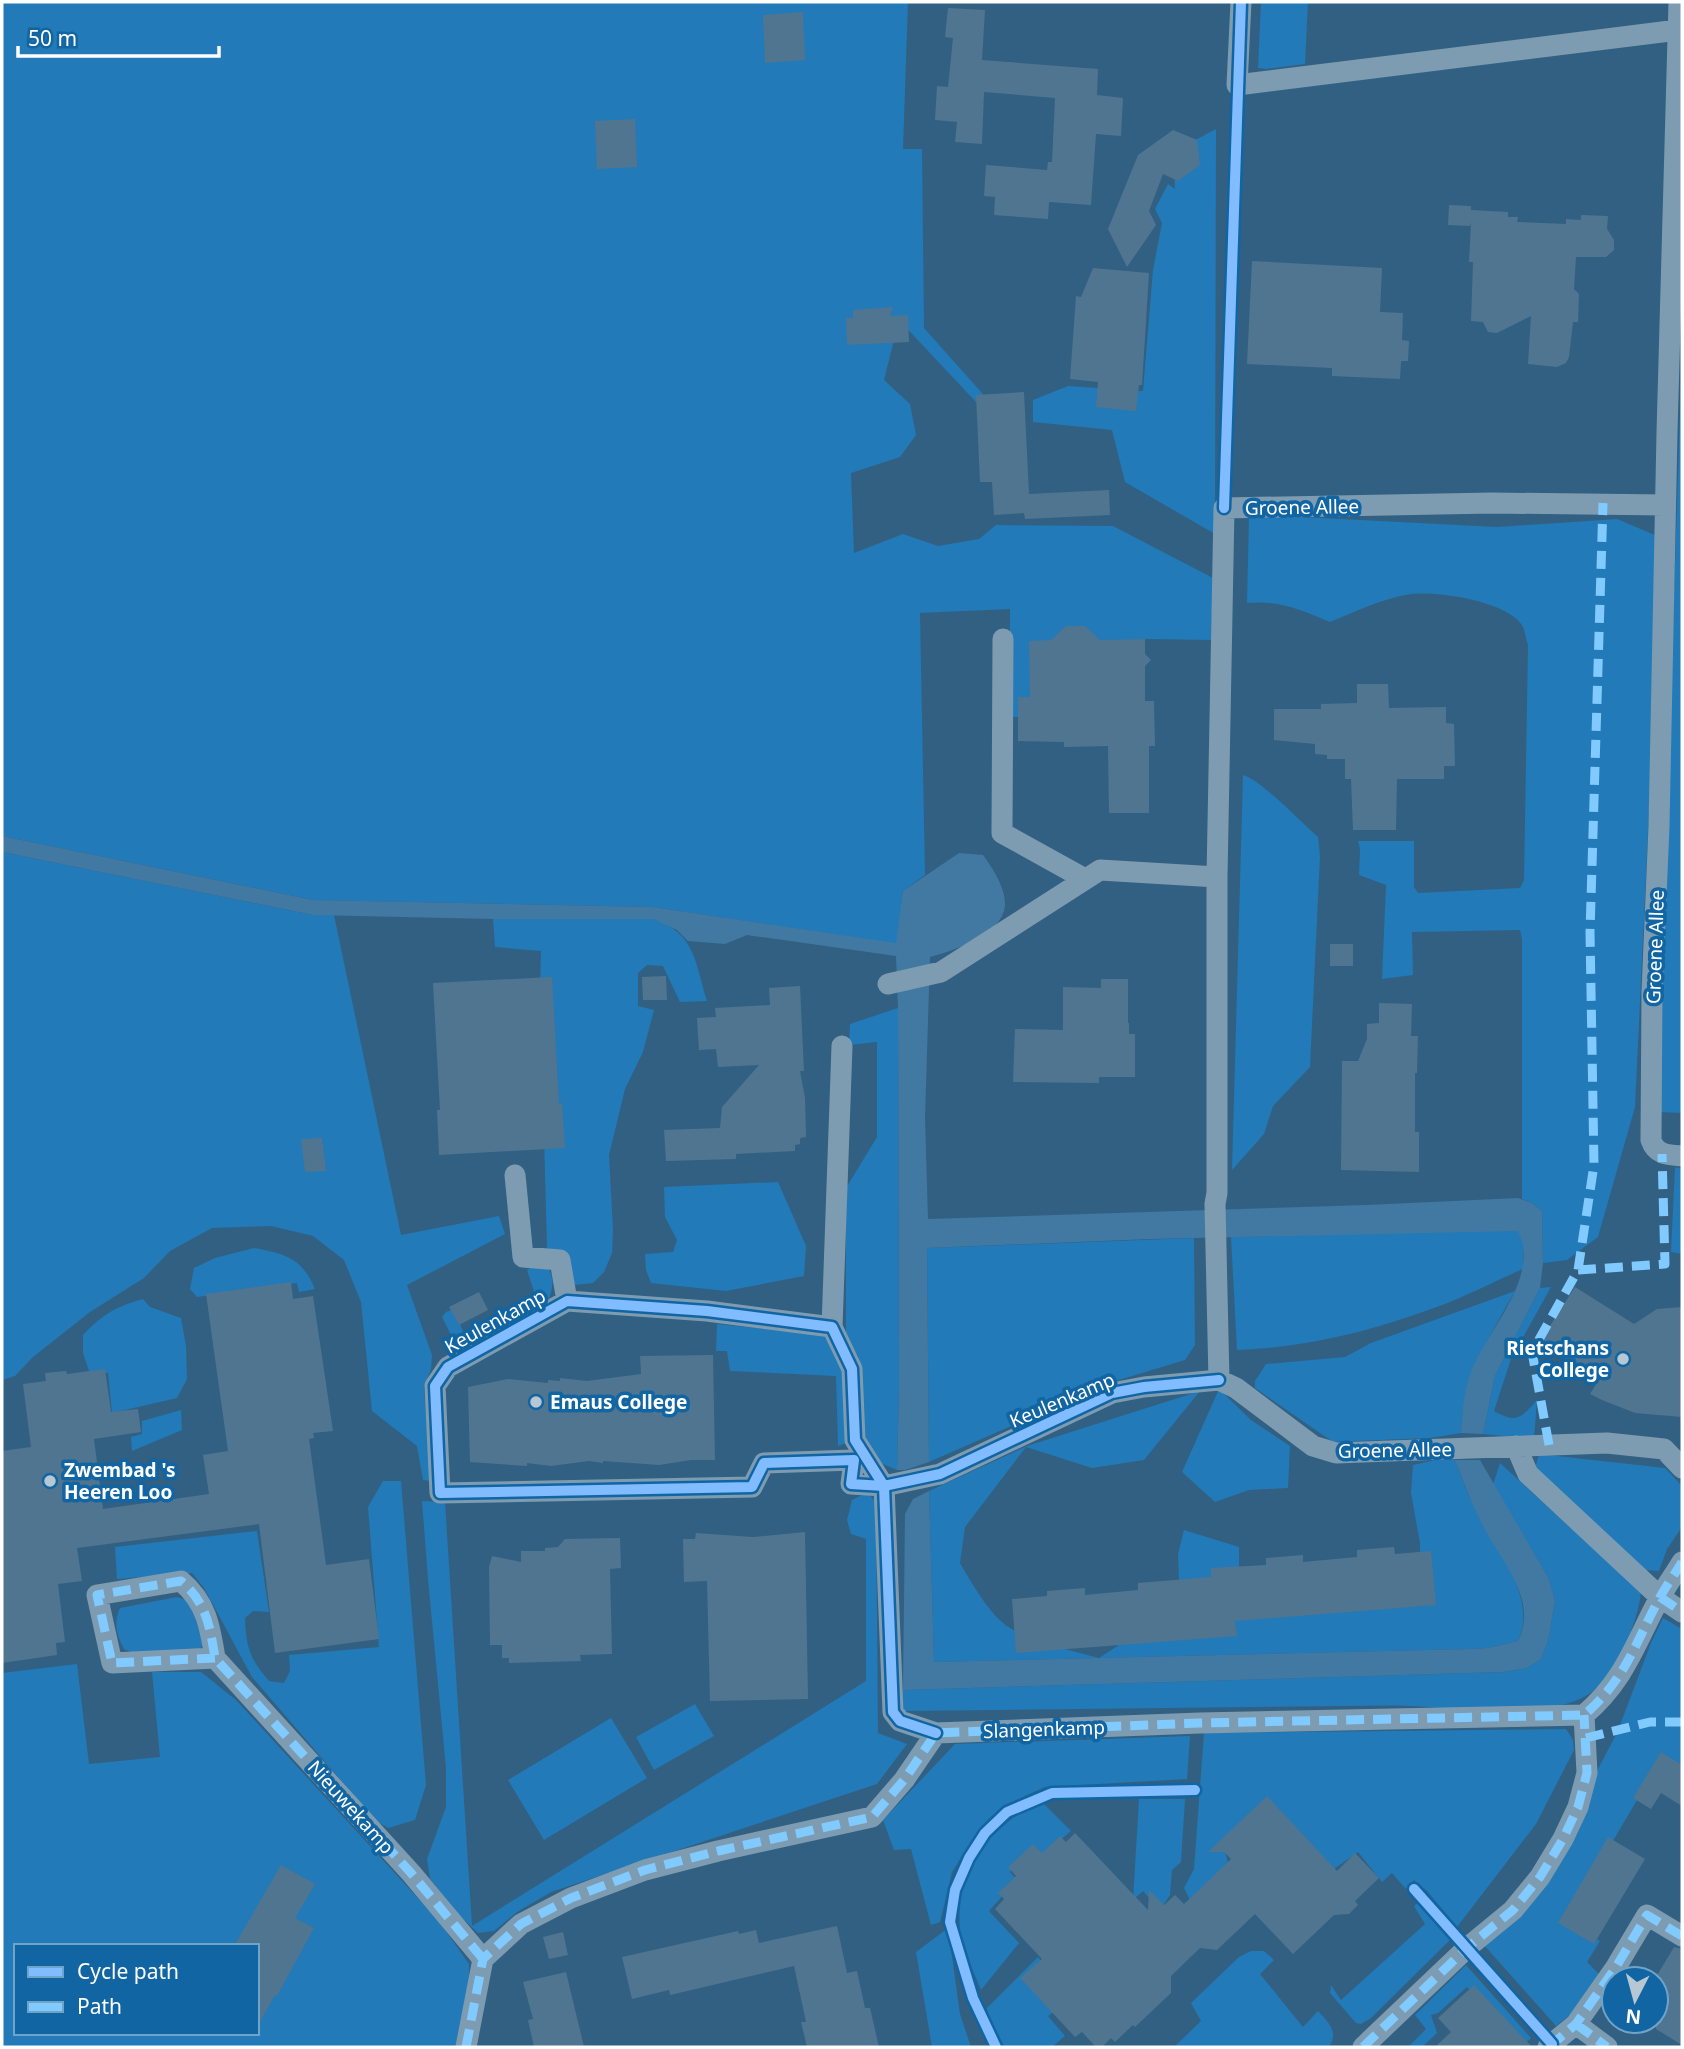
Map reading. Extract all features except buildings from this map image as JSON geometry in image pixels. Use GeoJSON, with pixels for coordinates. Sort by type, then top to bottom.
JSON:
{"type":"FeatureCollection","features":[{"type":"Feature","properties":{"kind":"street"},"geometry":{"type":"LineString","coordinates":[[1241,2],[1237,85],[1678,30]]}},
{"type":"Feature","properties":{"kind":"street","name":"Groene Allee"},"geometry":{"type":"LineString","coordinates":[[1679,2],[1659,826],[1652,992],[1651,1140],[1654,1148],[1662,1154],[1682,1156]]}},
{"type":"Feature","properties":{"kind":"street","name":"Groene Allee"},"geometry":{"type":"LineString","coordinates":[[1665,505],[1492,503],[1224,508],[1217,877],[1215,1246],[1219,1308],[1219,1380],[1236,1388],[1313,1446],[1336,1453],[1607,1443],[1664,1450],[1682,1468]]}},
{"type":"Feature","properties":{"kind":"street"},"geometry":{"type":"LineString","coordinates":[[1003,639],[1002,833],[1085,879]]}},
{"type":"Feature","properties":{"kind":"street"},"geometry":{"type":"LineString","coordinates":[[888,984],[941,972],[1100,870],[1217,877]]}},
{"type":"Feature","properties":{"kind":"street"},"geometry":{"type":"LineString","coordinates":[[466,2047],[483,1959],[521,1924],[570,1898],[633,1875],[718,1851],[872,1817],[904,1780],[936,1734],[900,1721],[893,1712],[884,1486],[855,1440],[852,1369],[832,1326],[842,1046]]}},
{"type":"Feature","properties":{"kind":"street","name":"Keulenkamp"},"geometry":{"type":"LineString","coordinates":[[515,1175],[523,1257],[560,1260],[567,1301]]}},
{"type":"Feature","properties":{"kind":"street","name":"Keulenkamp"},"geometry":{"type":"LineString","coordinates":[[832,1326],[707,1311],[567,1301],[447,1367],[435,1386],[440,1493],[751,1487],[764,1463],[853,1460],[851,1484],[884,1486],[940,1474],[1112,1393],[1219,1380]]}},
{"type":"Feature","properties":{"kind":"street"},"geometry":{"type":"LineString","coordinates":[[1516,1447],[1528,1474],[1660,1597],[1682,1612]]}},
{"type":"Feature","properties":{"kind":"street"},"geometry":{"type":"LineString","coordinates":[[1363,2047],[1468,1947],[1513,1910],[1540,1877],[1578,1807],[1587,1773],[1584,1715],[1603,1699],[1630,1660],[1660,1597],[1682,1562]]}},
{"type":"Feature","properties":{"kind":"street"},"geometry":{"type":"LineString","coordinates":[[181,1581],[196,1593],[210,1626],[215,1658],[112,1663],[97,1595],[181,1581]]}},
{"type":"Feature","properties":{"kind":"street","name":"Nieuwekamp"},"geometry":{"type":"LineString","coordinates":[[215,1658],[411,1873],[483,1959]]}},
{"type":"Feature","properties":{"kind":"street","name":"Slangenkamp"},"geometry":{"type":"LineString","coordinates":[[936,1734],[1199,1723],[1584,1715]]}},
{"type":"Feature","properties":{"kind":"street"},"geometry":{"type":"LineString","coordinates":[[1548,2047],[1576,2024],[1616,1967],[1647,1915],[1682,1937]]}},
{"type":"Feature","properties":{"kind":"street"},"geometry":{"type":"LineString","coordinates":[[1576,2024],[1607,2047]]}},
{"type":"Feature","properties":{"kind":"shaded area"},"geometry":{"type":"Polygon","coordinates":[[[2,2],[908,2],[903,149],[922,149],[924,328],[990,402],[991,418],[899,320],[884,380],[910,404],[916,435],[900,457],[851,473],[854,553],[903,534],[938,546],[979,539],[996,525],[1113,526],[1213,578],[1211,640],[1148,639],[1035,644],[1031,717],[1009,717],[1010,609],[920,613],[925,875],[903,891],[897,944],[653,907],[313,900],[2,836],[2,2]]]}},
{"type":"Feature","properties":{"kind":"shaded area"},"geometry":{"type":"Polygon","coordinates":[[[1261,2],[1308,2],[1305,64],[1258,68],[1261,2]]]}},
{"type":"Feature","properties":{"kind":"shaded area"},"geometry":{"type":"Polygon","coordinates":[[[1216,129],[1215,534],[1125,482],[1112,430],[1033,422],[1033,400],[1068,386],[1143,391],[1153,270],[1162,223],[1155,209],[1168,184],[1175,189],[1173,152],[1216,129]]]}},
{"type":"Feature","properties":{"kind":"shaded area"},"geometry":{"type":"Polygon","coordinates":[[[1682,351],[1682,1113],[1657,1112],[1682,351]]]}},
{"type":"Feature","properties":{"kind":"shaded area"},"geometry":{"type":"Polygon","coordinates":[[[1282,516],[1497,527],[1617,519],[1662,538],[1635,1107],[1598,1237],[1567,1260],[1543,1263],[1542,1211],[1522,1199],[1520,930],[1412,932],[1413,975],[1382,979],[1386,885],[1359,875],[1358,841],[1414,841],[1414,887],[1418,893],[1520,888],[1524,880],[1528,645],[1523,627],[1514,617],[1487,604],[1437,594],[1401,596],[1330,622],[1280,605],[1247,603],[1249,517],[1282,516]]]}},
{"type":"Feature","properties":{"kind":"shaded area"},"geometry":{"type":"Polygon","coordinates":[[[1243,775],[1270,793],[1318,837],[1320,856],[1310,1067],[1273,1106],[1264,1134],[1232,1170],[1243,775]]]}},
{"type":"Feature","properties":{"kind":"shaded area"},"geometry":{"type":"Polygon","coordinates":[[[2,836],[313,900],[653,907],[896,943],[903,891],[959,853],[983,855],[1003,892],[1005,906],[1002,916],[975,940],[930,957],[925,1118],[928,1219],[1518,1198],[1532,1203],[1542,1211],[1543,1263],[1540,1288],[1495,1376],[1483,1434],[1461,1433],[1465,1393],[1472,1369],[1510,1302],[1523,1266],[1523,1248],[1518,1231],[1150,1239],[927,1248],[929,1462],[897,1470],[899,1388],[896,956],[747,935],[725,944],[688,941],[677,930],[653,919],[313,915],[2,852],[2,836]]]}},
{"type":"Feature","properties":{"kind":"shaded area"},"geometry":{"type":"Polygon","coordinates":[[[2,852],[313,915],[334,915],[401,1235],[499,1216],[505,1234],[407,1285],[432,1355],[431,1369],[424,1388],[431,1481],[423,1480],[417,1446],[372,1411],[361,1302],[344,1260],[313,1236],[271,1226],[212,1228],[170,1251],[144,1278],[90,1312],[33,1357],[15,1376],[2,1380],[2,852]]]}},
{"type":"Feature","properties":{"kind":"shaded area"},"geometry":{"type":"Polygon","coordinates":[[[493,919],[653,919],[678,932],[686,941],[696,962],[707,1001],[680,1002],[663,966],[647,965],[638,973],[638,1006],[654,1010],[643,1052],[625,1089],[609,1155],[612,1253],[604,1272],[593,1283],[574,1285],[556,1252],[547,1248],[541,951],[495,947],[493,919]]]}},
{"type":"Feature","properties":{"kind":"shaded area"},"geometry":{"type":"Polygon","coordinates":[[[898,1008],[897,1470],[878,1462],[863,1433],[862,1380],[858,1356],[846,1337],[846,1188],[877,1137],[877,1042],[849,1045],[850,1024],[898,1008]]]}},
{"type":"Feature","properties":{"kind":"shaded area"},"geometry":{"type":"Polygon","coordinates":[[[1675,1167],[1682,1169],[1682,1254],[1671,1252],[1675,1167]]]}},
{"type":"Feature","properties":{"kind":"shaded area"},"geometry":{"type":"Polygon","coordinates":[[[778,1182],[806,1246],[804,1276],[726,1291],[651,1283],[646,1270],[645,1254],[673,1252],[677,1240],[665,1217],[664,1187],[778,1182]]]}},
{"type":"Feature","properties":{"kind":"shaded area"},"geometry":{"type":"Polygon","coordinates":[[[1519,1231],[1524,1241],[1523,1269],[1445,1304],[1394,1322],[1317,1341],[1237,1350],[1231,1237],[1519,1231]]]}},
{"type":"Feature","properties":{"kind":"shaded area"},"geometry":{"type":"Polygon","coordinates":[[[1194,1238],[1195,1345],[1185,1360],[1109,1383],[929,1462],[927,1248],[1194,1238]]]}},
{"type":"Feature","properties":{"kind":"shaded area"},"geometry":{"type":"Polygon","coordinates":[[[254,1248],[292,1259],[304,1270],[315,1289],[299,1292],[297,1283],[197,1297],[190,1289],[194,1268],[215,1258],[254,1248]]]}},
{"type":"Feature","properties":{"kind":"shaded area"},"geometry":{"type":"Polygon","coordinates":[[[536,1264],[547,1266],[552,1279],[548,1302],[539,1307],[527,1270],[536,1264]]]}},
{"type":"Feature","properties":{"kind":"shaded area"},"geometry":{"type":"Polygon","coordinates":[[[1551,1287],[1511,1359],[1494,1411],[1508,1417],[1518,1417],[1537,1400],[1534,1439],[1483,1434],[1495,1376],[1540,1288],[1551,1287]]]}},
{"type":"Feature","properties":{"kind":"shaded area"},"geometry":{"type":"Polygon","coordinates":[[[1515,1291],[1472,1376],[1466,1394],[1461,1433],[1430,1438],[1333,1442],[1255,1388],[1255,1381],[1266,1364],[1345,1357],[1371,1343],[1515,1291]]]}},
{"type":"Feature","properties":{"kind":"shaded area"},"geometry":{"type":"Polygon","coordinates":[[[143,1299],[150,1307],[181,1318],[186,1346],[187,1379],[177,1398],[112,1413],[108,1373],[90,1374],[83,1353],[83,1335],[110,1312],[143,1299]]]}},
{"type":"Feature","properties":{"kind":"shaded area"},"geometry":{"type":"Polygon","coordinates":[[[454,1309],[468,1344],[461,1347],[456,1345],[442,1317],[454,1309]]]}},
{"type":"Feature","properties":{"kind":"shaded area"},"geometry":{"type":"Polygon","coordinates":[[[717,1324],[825,1335],[846,1376],[847,1443],[838,1446],[836,1376],[730,1371],[727,1351],[716,1351],[717,1324]]]}},
{"type":"Feature","properties":{"kind":"shaded area"},"geometry":{"type":"Polygon","coordinates":[[[1219,1389],[1251,1420],[1290,1446],[1288,1488],[1249,1490],[1215,1502],[1182,1472],[1219,1389]]]}},
{"type":"Feature","properties":{"kind":"shaded area"},"geometry":{"type":"Polygon","coordinates":[[[1200,1391],[1144,1460],[1092,1468],[1026,1447],[965,1527],[960,1563],[982,1598],[1003,1623],[1031,1638],[1099,1658],[934,1662],[929,1491],[1027,1446],[1200,1391]]]}},
{"type":"Feature","properties":{"kind":"shaded area"},"geometry":{"type":"Polygon","coordinates":[[[181,1410],[182,1430],[132,1451],[131,1437],[142,1434],[142,1421],[181,1410]]]}},
{"type":"Feature","properties":{"kind":"shaded area"},"geometry":{"type":"Polygon","coordinates":[[[1539,1454],[1665,1468],[1682,1486],[1682,1527],[1667,1549],[1659,1571],[1645,1570],[1534,1472],[1539,1454]]]}},
{"type":"Feature","properties":{"kind":"shaded area"},"geometry":{"type":"Polygon","coordinates":[[[1435,1460],[1455,1460],[1477,1512],[1509,1567],[1522,1605],[1523,1623],[1518,1641],[1488,1648],[1099,1658],[1164,1616],[1179,1580],[1178,1554],[1184,1530],[1239,1547],[1239,1597],[1419,1596],[1420,1543],[1411,1493],[1413,1465],[1435,1460]]]}},
{"type":"Feature","properties":{"kind":"shaded area"},"geometry":{"type":"Polygon","coordinates":[[[1455,1460],[1480,1460],[1549,1579],[1555,1601],[1548,1641],[1541,1659],[1527,1668],[1503,1672],[903,1690],[905,1514],[913,1499],[929,1491],[934,1662],[1470,1649],[1518,1641],[1524,1610],[1521,1596],[1508,1567],[1479,1518],[1455,1460]]]}},
{"type":"Feature","properties":{"kind":"shaded area"},"geometry":{"type":"Polygon","coordinates":[[[1500,1463],[1641,1592],[1630,1633],[1617,1662],[1599,1686],[1571,1702],[1550,1708],[1502,1711],[1384,1706],[903,1711],[903,1690],[1503,1672],[1527,1668],[1541,1659],[1548,1641],[1555,1601],[1549,1579],[1493,1485],[1500,1463]]]}},
{"type":"Feature","properties":{"kind":"shaded area"},"geometry":{"type":"Polygon","coordinates":[[[383,1481],[401,1481],[426,1785],[415,1820],[388,1828],[375,1820],[252,1677],[204,1588],[192,1573],[117,1579],[115,1547],[257,1531],[269,1612],[253,1611],[245,1618],[246,1637],[253,1659],[269,1681],[284,1683],[290,1671],[289,1655],[379,1647],[368,1507],[383,1481]]]}},
{"type":"Feature","properties":{"kind":"shaded area"},"geometry":{"type":"Polygon","coordinates":[[[862,1495],[870,1495],[876,1503],[878,1733],[907,1744],[877,1784],[551,1892],[517,1912],[494,1931],[478,1933],[430,1879],[427,1859],[446,1807],[446,1768],[422,1501],[445,1502],[472,1926],[866,1681],[866,1539],[851,1534],[847,1520],[852,1500],[862,1495]]]}},
{"type":"Feature","properties":{"kind":"shaded area"},"geometry":{"type":"Polygon","coordinates":[[[177,1597],[189,1601],[198,1620],[203,1632],[200,1651],[135,1654],[124,1649],[117,1629],[120,1608],[177,1597]]]}},
{"type":"Feature","properties":{"kind":"shaded area"},"geometry":{"type":"Polygon","coordinates":[[[1663,1618],[1682,1629],[1682,1769],[1662,1758],[1566,1920],[1600,1941],[1587,1962],[1600,1975],[1600,1980],[1575,2011],[1556,2026],[1483,1944],[1562,1837],[1617,1733],[1663,1618]]]}},
{"type":"Feature","properties":{"kind":"shaded area"},"geometry":{"type":"Polygon","coordinates":[[[77,1664],[89,1764],[160,1757],[152,1672],[201,1672],[236,1700],[438,1920],[469,1964],[469,1992],[457,2047],[2,2047],[2,1673],[77,1664]]]}},
{"type":"Feature","properties":{"kind":"shaded area"},"geometry":{"type":"Polygon","coordinates":[[[695,1704],[714,1736],[654,1770],[636,1737],[695,1704]]]}},
{"type":"Feature","properties":{"kind":"shaded area"},"geometry":{"type":"Polygon","coordinates":[[[611,1718],[647,1778],[544,1840],[508,1780],[611,1718]]]}},
{"type":"Feature","properties":{"kind":"shaded area"},"geometry":{"type":"Polygon","coordinates":[[[1566,1729],[1573,1740],[1574,1750],[1536,1824],[1457,1927],[1427,1891],[1414,1880],[1406,1889],[1392,1873],[1382,1882],[1358,1852],[1334,1869],[1223,1844],[1228,1863],[1191,1902],[1184,1888],[1194,1869],[1204,1733],[1566,1729]]]}},
{"type":"Feature","properties":{"kind":"shaded area"},"geometry":{"type":"Polygon","coordinates":[[[1190,1736],[1187,1779],[1045,1787],[1010,1803],[969,1845],[952,1872],[940,1922],[931,1925],[911,1849],[894,1850],[883,1820],[955,1744],[1190,1736]]]}},
{"type":"Feature","properties":{"kind":"shaded area"},"geometry":{"type":"Polygon","coordinates":[[[1139,1799],[1185,1799],[1181,1862],[1172,1870],[1170,1895],[1160,1910],[1143,1891],[1133,1900],[1139,1799]]]}},
{"type":"Feature","properties":{"kind":"shaded area"},"geometry":{"type":"Polygon","coordinates":[[[1042,1802],[1071,1831],[1043,1855],[1037,1848],[1010,1872],[1017,1880],[989,1911],[1019,1943],[981,1990],[960,1939],[959,1891],[974,1857],[991,1836],[1019,1813],[1042,1802]]]}},
{"type":"Feature","properties":{"kind":"shaded area"},"geometry":{"type":"Polygon","coordinates":[[[1420,1901],[1450,1940],[1371,2018],[1361,2024],[1356,2023],[1330,1993],[1331,1985],[1341,2000],[1425,1924],[1414,1906],[1420,1901]]]}},
{"type":"Feature","properties":{"kind":"shaded area"},"geometry":{"type":"Polygon","coordinates":[[[948,1928],[960,2014],[971,2047],[932,2047],[916,1952],[948,1928]]]}},
{"type":"Feature","properties":{"kind":"shaded area"},"geometry":{"type":"Polygon","coordinates":[[[1251,1951],[1264,1951],[1274,1960],[1260,1974],[1303,2027],[1318,2011],[1326,2020],[1333,2032],[1329,2047],[1174,2047],[1201,2021],[1191,2003],[1239,1957],[1251,1951]]]}},
{"type":"Feature","properties":{"kind":"shaded area"},"geometry":{"type":"Polygon","coordinates":[[[1038,1957],[1055,1978],[1062,2006],[1048,2016],[1065,2036],[1052,2047],[1004,2047],[988,2021],[987,2008],[1038,1957]]]}},
{"type":"Feature","properties":{"kind":"shaded area"},"geometry":{"type":"Polygon","coordinates":[[[1466,1965],[1531,2038],[1522,2047],[1516,2047],[1467,1987],[1438,2013],[1431,2015],[1437,2033],[1422,2047],[1408,2047],[1426,2029],[1415,2015],[1466,1965]]]}},
{"type":"Feature","properties":{"kind":"marked path"},"geometry":{"type":"LineString","coordinates":[[1549,1445],[1532,1352],[1578,1270],[1594,1165],[1590,932],[1603,503]]}},
{"type":"Feature","properties":{"kind":"marked path"},"geometry":{"type":"LineString","coordinates":[[1578,1270],[1665,1264],[1662,1154]]}},
{"type":"Feature","properties":{"kind":"marked path"},"geometry":{"type":"LineString","coordinates":[[466,2047],[483,1959],[521,1924],[571,1898],[645,1870],[872,1817],[904,1780],[936,1733],[1200,1723],[1584,1715],[1619,1675],[1682,1562]]}},
{"type":"Feature","properties":{"kind":"marked path"},"geometry":{"type":"LineString","coordinates":[[215,1658],[112,1663],[97,1595],[181,1581],[196,1597],[206,1615],[215,1658],[411,1873],[483,1959]]}},
{"type":"Feature","properties":{"kind":"marked path"},"geometry":{"type":"LineString","coordinates":[[1660,1597],[1682,1612]]}},
{"type":"Feature","properties":{"kind":"marked path"},"geometry":{"type":"LineString","coordinates":[[1363,2047],[1468,1947],[1513,1910],[1540,1877],[1578,1807],[1587,1773],[1584,1715]]}},
{"type":"Feature","properties":{"kind":"marked path"},"geometry":{"type":"LineString","coordinates":[[1586,1738],[1650,1722],[1682,1722]]}},
{"type":"Feature","properties":{"kind":"marked path"},"geometry":{"type":"LineString","coordinates":[[1549,2047],[1576,2024],[1616,1967],[1647,1915],[1682,1936]]}},
{"type":"Feature","properties":{"kind":"marked path"},"geometry":{"type":"LineString","coordinates":[[1576,2024],[1607,2047]]}},
{"type":"Feature","properties":{"kind":"cycle path"},"geometry":{"type":"LineString","coordinates":[[1224,508],[1241,2]]}},
{"type":"Feature","properties":{"kind":"cycle path"},"geometry":{"type":"LineString","coordinates":[[936,1733],[900,1721],[893,1712],[884,1486],[851,1484],[854,1460],[764,1463],[752,1487],[440,1493],[435,1386],[448,1367],[567,1301],[707,1311],[832,1327],[852,1369],[855,1440],[884,1486],[940,1474],[1112,1393],[1219,1380]]}},
{"type":"Feature","properties":{"kind":"cycle path"},"geometry":{"type":"LineString","coordinates":[[996,2047],[973,1998],[950,1922],[955,1890],[969,1858],[985,1833],[1007,1812],[1052,1793],[1195,1790]]}},
{"type":"Feature","properties":{"kind":"cycle path"},"geometry":{"type":"LineString","coordinates":[[1414,1889],[1552,2044]]}},
{"type":"Feature","properties":{"kind":"place","name":"Rietschans College"},"geometry":{"type":"Point","coordinates":[1623,1359]}},
{"type":"Feature","properties":{"kind":"place","name":"Emaus College"},"geometry":{"type":"Point","coordinates":[536,1402]}},
{"type":"Feature","properties":{"kind":"place","name":"Zwembad 's Heeren Loo"},"geometry":{"type":"Point","coordinates":[50,1481]}}]}
